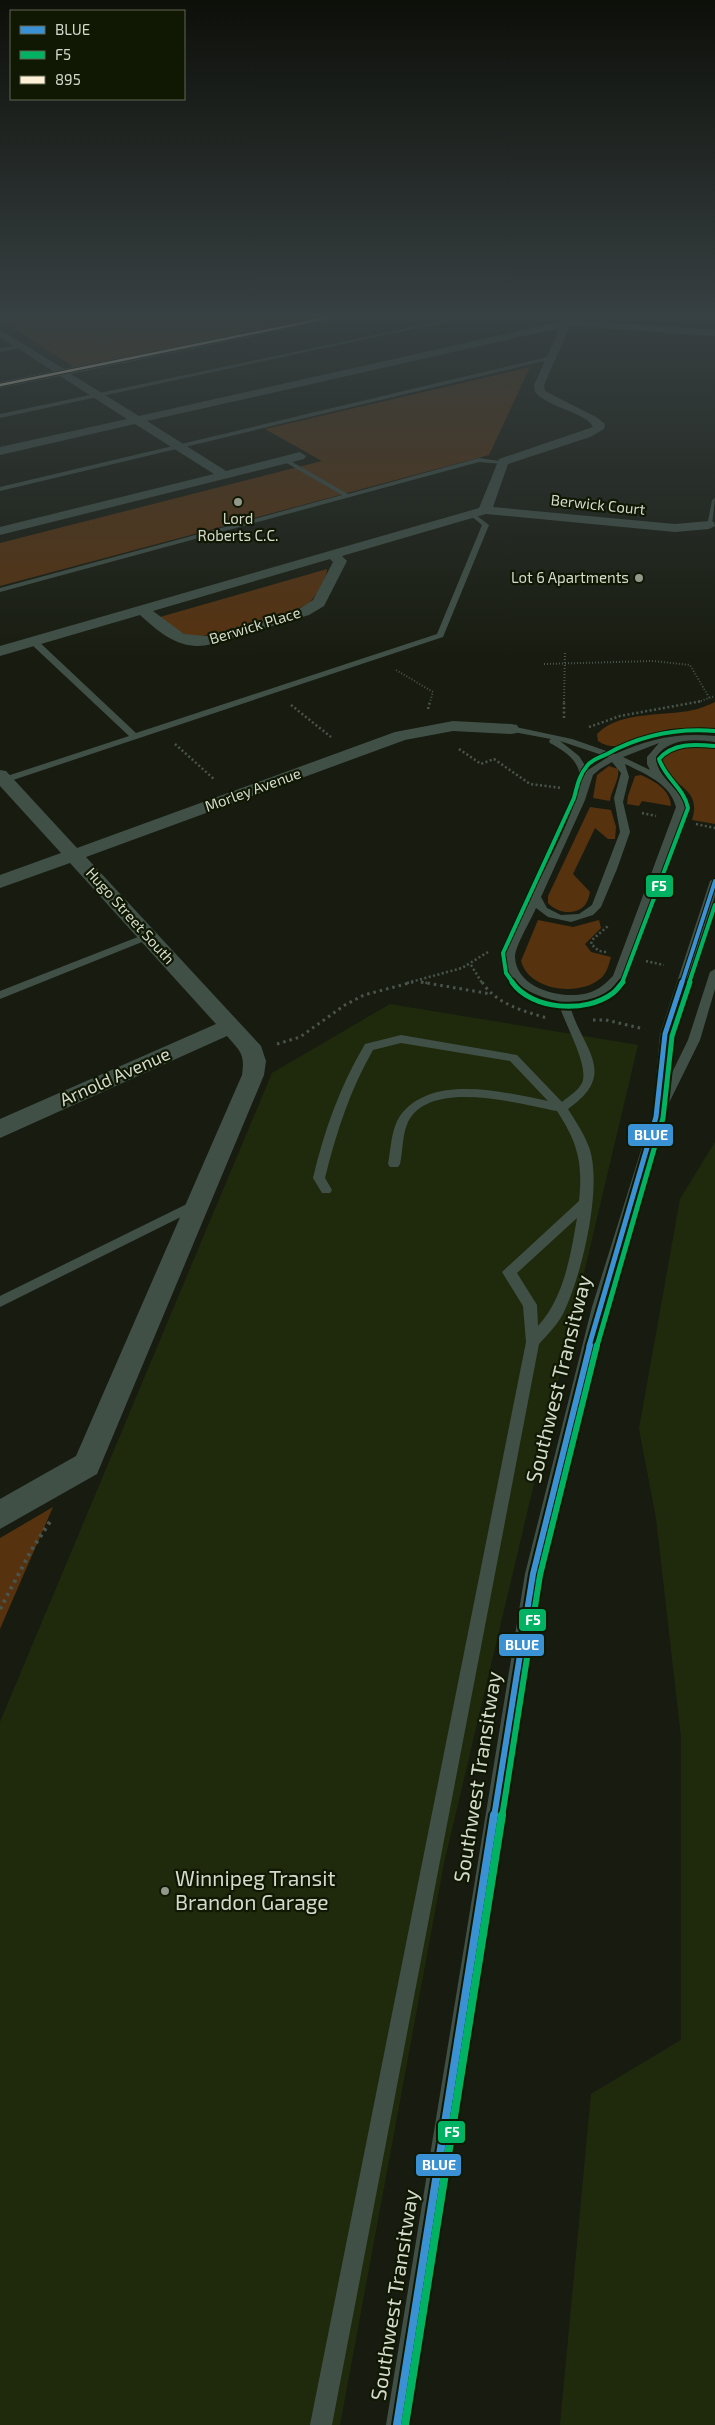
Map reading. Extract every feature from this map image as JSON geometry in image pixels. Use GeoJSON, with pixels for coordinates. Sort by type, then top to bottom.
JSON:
{"type":"FeatureCollection","features":[{"type":"Feature","properties":{"kind":"street"},"geometry":{"type":"LineString","coordinates":[[0,451],[88,431]]}},
{"type":"Feature","properties":{"kind":"street"},"geometry":{"type":"LineString","coordinates":[[155,431],[224,475]]}},
{"type":"Feature","properties":{"kind":"street"},"geometry":{"type":"LineString","coordinates":[[0,651],[478,512],[503,462],[525,450],[593,431]]}},
{"type":"Feature","properties":{"kind":"street"},"geometry":{"type":"LineString","coordinates":[[0,531],[300,456]]}},
{"type":"Feature","properties":{"kind":"street","name":"Berwick Court"},"geometry":{"type":"LineString","coordinates":[[478,512],[675,528],[709,526]]}},
{"type":"Feature","properties":{"kind":"street","name":"Berwick Place"},"geometry":{"type":"LineString","coordinates":[[143,610],[174,637],[188,642],[207,641],[304,612],[319,603],[340,561],[332,554]]}},
{"type":"Feature","properties":{"kind":"street","name":"Morley Avenue"},"geometry":{"type":"LineString","coordinates":[[0,882],[401,736],[453,726],[511,729]]}},
{"type":"Feature","properties":{"kind":"street","name":"Hugo Street South"},"geometry":{"type":"LineString","coordinates":[[4,783],[74,854],[230,1026],[254,1056]]}},
{"type":"Feature","properties":{"kind":"street","name":"Arnold Avenue"},"geometry":{"type":"LineString","coordinates":[[0,1128],[230,1026]]}},
{"type":"Feature","properties":{"kind":"street"},"geometry":{"type":"LineString","coordinates":[[0,1515],[87,1465],[253,1075],[254,1056]]}},
{"type":"Feature","properties":{"kind":"lane"},"geometry":{"type":"LineString","coordinates":[[0,488],[242,431]]}},
{"type":"Feature","properties":{"kind":"lane"},"geometry":{"type":"LineString","coordinates":[[285,460],[348,496]]}},
{"type":"Feature","properties":{"kind":"lane"},"geometry":{"type":"LineString","coordinates":[[0,590],[479,460],[503,462]]}},
{"type":"Feature","properties":{"kind":"lane"},"geometry":{"type":"LineString","coordinates":[[709,526],[715,500]]}},
{"type":"Feature","properties":{"kind":"lane"},"geometry":{"type":"LineString","coordinates":[[4,783],[134,736],[440,634],[486,525],[478,512]]}},
{"type":"Feature","properties":{"kind":"lane"},"geometry":{"type":"LineString","coordinates":[[33,641],[134,736]]}},
{"type":"Feature","properties":{"kind":"lane"},"geometry":{"type":"LineString","coordinates":[[511,729],[552,736],[613,758],[666,783]]}},
{"type":"Feature","properties":{"kind":"lane"},"geometry":{"type":"LineString","coordinates":[[511,729],[552,741],[573,754],[584,769],[585,786]]}},
{"type":"Feature","properties":{"kind":"lane"},"geometry":{"type":"LineString","coordinates":[[696,738],[674,740],[654,752],[651,756],[652,768],[678,795],[681,802],[680,813],[618,977],[602,992],[577,998],[563,999],[550,997],[528,987],[512,972],[509,963],[510,955],[589,774],[594,768],[613,758],[652,741],[696,738],[715,739]]}},
{"type":"Feature","properties":{"kind":"lane"},"geometry":{"type":"LineString","coordinates":[[536,894],[536,901],[539,907],[552,916],[560,918],[583,916],[597,907],[625,833],[618,799],[626,773],[613,758]]}},
{"type":"Feature","properties":{"kind":"lane","name":"Southwest Transitway"},"geometry":{"type":"LineString","coordinates":[[656,1117],[664,1034],[715,881]]}},
{"type":"Feature","properties":{"kind":"lane"},"geometry":{"type":"LineString","coordinates":[[0,994],[148,936]]}},
{"type":"Feature","properties":{"kind":"lane","name":"Southwest Transitway"},"geometry":{"type":"LineString","coordinates":[[398,2425],[534,1574],[599,1307],[656,1117],[694,1040],[715,972]]}},
{"type":"Feature","properties":{"kind":"lane"},"geometry":{"type":"LineString","coordinates":[[394,1164],[404,1119],[415,1107],[433,1097],[455,1092],[476,1092],[561,1108],[577,1099],[591,1079],[590,1066],[585,1052],[567,1020],[563,999]]}},
{"type":"Feature","properties":{"kind":"lane"},"geometry":{"type":"LineString","coordinates":[[326,1190],[319,1178],[325,1152],[356,1067],[369,1047],[402,1038],[513,1058],[561,1108],[576,1129],[585,1153],[589,1177],[587,1201],[565,1291],[556,1313],[533,1342]]}},
{"type":"Feature","properties":{"kind":"lane"},"geometry":{"type":"LineString","coordinates":[[321,2425],[533,1342],[530,1305],[508,1272],[587,1201]]}},
{"type":"Feature","properties":{"kind":"lane"},"geometry":{"type":"LineString","coordinates":[[0,1302],[197,1204]]}},
{"type":"Feature","properties":{"kind":"path"},"geometry":{"type":"LineString","coordinates":[[564,718],[565,651]]}},
{"type":"Feature","properties":{"kind":"path"},"geometry":{"type":"LineString","coordinates":[[544,664],[653,661],[690,665],[710,699]]}},
{"type":"Feature","properties":{"kind":"path"},"geometry":{"type":"LineString","coordinates":[[396,670],[433,692],[428,709]]}},
{"type":"Feature","properties":{"kind":"path"},"geometry":{"type":"LineString","coordinates":[[600,721],[633,712],[674,708],[715,696]]}},
{"type":"Feature","properties":{"kind":"path"},"geometry":{"type":"LineString","coordinates":[[291,705],[333,739]]}},
{"type":"Feature","properties":{"kind":"path"},"geometry":{"type":"LineString","coordinates":[[174,743],[216,780]]}},
{"type":"Feature","properties":{"kind":"path"},"geometry":{"type":"LineString","coordinates":[[452,743],[481,764],[494,759],[530,784],[567,788],[565,793]]}},
{"type":"Feature","properties":{"kind":"path"},"geometry":{"type":"LineString","coordinates":[[254,1056],[301,1037],[335,1010],[373,991],[418,982],[471,965],[488,953],[492,944]]}},
{"type":"Feature","properties":{"kind":"path"},"geometry":{"type":"LineString","coordinates":[[418,982],[459,986],[494,995]]}},
{"type":"Feature","properties":{"kind":"path"},"geometry":{"type":"LineString","coordinates":[[0,1609],[32,1549],[52,1518]]}},
{"type":"Feature","properties":{"kind":"shaded area","name":"Lord Roberts C.C."},"geometry":{"type":"Polygon","coordinates":[[[269,431],[500,431],[489,455],[0,586],[0,543],[322,461],[269,431]]]}},
{"type":"Feature","properties":{"kind":"shaded area"},"geometry":{"type":"Polygon","coordinates":[[[327,569],[321,586],[310,602],[290,612],[253,624],[193,637],[171,627],[160,617],[327,569]]]}},
{"type":"Feature","properties":{"kind":"shaded area"},"geometry":{"type":"Polygon","coordinates":[[[715,702],[715,731],[684,728],[671,729],[657,732],[632,743],[615,746],[606,745],[598,741],[597,734],[607,726],[618,721],[642,716],[681,712],[704,707],[715,702]]]}},
{"type":"Feature","properties":{"kind":"shaded area"},"geometry":{"type":"Polygon","coordinates":[[[692,745],[715,748],[715,824],[692,820],[694,810],[690,795],[686,789],[661,767],[660,762],[669,751],[678,747],[692,745]]]}},
{"type":"Feature","properties":{"kind":"shaded area"},"geometry":{"type":"Polygon","coordinates":[[[609,766],[618,769],[617,781],[610,801],[593,798],[597,775],[609,766]]]}},
{"type":"Feature","properties":{"kind":"shaded area"},"geometry":{"type":"Polygon","coordinates":[[[641,775],[664,790],[668,795],[671,806],[642,801],[639,806],[627,804],[635,776],[641,775]]]}},
{"type":"Feature","properties":{"kind":"shaded area"},"geometry":{"type":"Polygon","coordinates":[[[590,807],[611,810],[616,827],[615,839],[608,839],[595,828],[573,874],[590,892],[588,900],[579,910],[570,912],[560,911],[548,903],[548,896],[590,807]]]}},
{"type":"Feature","properties":{"kind":"shaded area"},"geometry":{"type":"Polygon","coordinates":[[[538,920],[573,927],[599,920],[601,928],[585,944],[591,952],[611,957],[608,968],[603,976],[592,984],[581,988],[569,989],[544,985],[534,979],[526,971],[521,961],[538,920]]]}},
{"type":"Feature","properties":{"kind":"shaded area"},"geometry":{"type":"Polygon","coordinates":[[[390,1004],[638,1045],[444,1863],[340,2425],[0,2425],[0,1722],[272,1073],[390,1004]]]}},
{"type":"Feature","properties":{"kind":"shaded area"},"geometry":{"type":"Polygon","coordinates":[[[715,1142],[715,2425],[560,2425],[591,2094],[681,2040],[681,1737],[656,1518],[639,1429],[680,1199],[715,1142]]]}},
{"type":"Feature","properties":{"kind":"shaded area"},"geometry":{"type":"Polygon","coordinates":[[[53,1507],[0,1629],[0,1538],[53,1507]]]}},
{"type":"Feature","properties":{"kind":"transit line","name":"F5"},"geometry":{"type":"LineString","coordinates":[[714,746],[684,745],[664,753],[659,759],[665,772],[683,793],[688,808],[625,980],[612,994],[594,1002],[574,1006],[552,1005],[533,999],[516,988],[506,973],[503,953],[574,798],[581,775],[588,764],[623,745],[661,733],[688,729],[715,731]]}},
{"type":"Feature","properties":{"kind":"transit line","name":"BLUE"},"geometry":{"type":"LineString","coordinates":[[397,2425],[533,1574],[599,1307],[656,1117],[665,1034],[715,881]]}},
{"type":"Feature","properties":{"kind":"transit line","name":"F5"},"geometry":{"type":"LineString","coordinates":[[405,2425],[540,1575],[606,1309],[663,1118],[672,1036],[715,905]]}},
{"type":"Feature","properties":{"kind":"place","name":"Lord Roberts C.C."},"geometry":{"type":"Point","coordinates":[238,502]}},
{"type":"Feature","properties":{"kind":"place","name":"Lot 6 Apartments"},"geometry":{"type":"Point","coordinates":[639,578]}},
{"type":"Feature","properties":{"kind":"place","name":"Winnipeg Transit Brandon Garage"},"geometry":{"type":"Point","coordinates":[165,1891]}}]}
